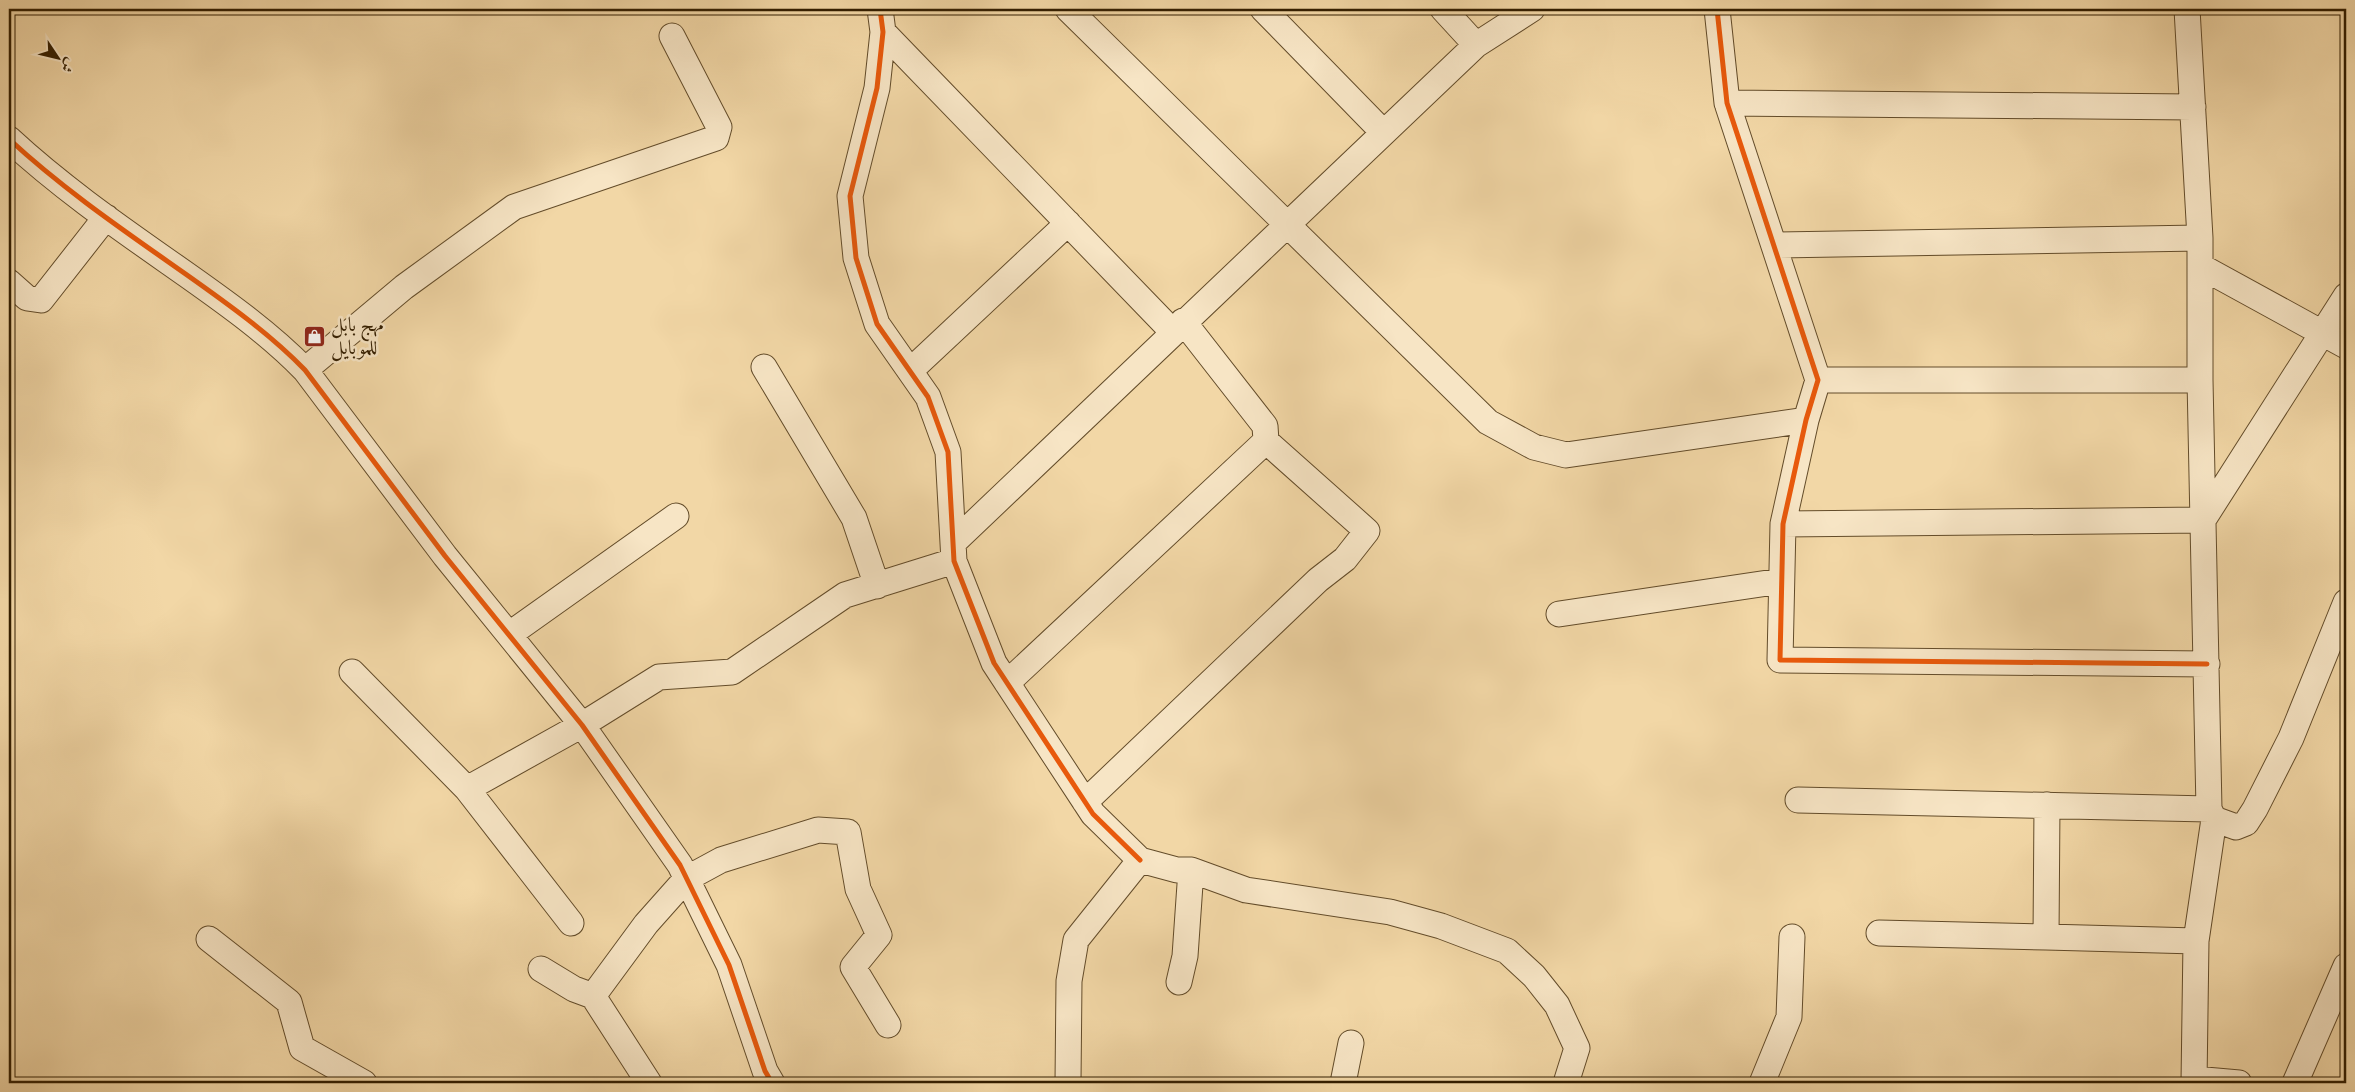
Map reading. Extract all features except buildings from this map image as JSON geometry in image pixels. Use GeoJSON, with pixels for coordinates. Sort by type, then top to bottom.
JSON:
{"type":"FeatureCollection","features":[{"type":"Feature","properties":{"kind":"street"},"geometry":{"type":"LineString","coordinates":[[1068,9],[1488,422],[1534,447],[1566,455],[1806,420]]}},
{"type":"Feature","properties":{"kind":"street"},"geometry":{"type":"LineString","coordinates":[[1263,9],[1383,132]]}},
{"type":"Feature","properties":{"kind":"street"},"geometry":{"type":"LineString","coordinates":[[1442,9],[1476,45]]}},
{"type":"Feature","properties":{"kind":"street"},"geometry":{"type":"LineString","coordinates":[[467,789],[582,725],[659,677],[732,672],[845,595],[877,586],[954,552],[1178,327],[1383,132],[1476,45],[1532,9]]}},
{"type":"Feature","properties":{"kind":"street"},"geometry":{"type":"LineString","coordinates":[[1717,9],[1727,103],[1818,380],[1806,420],[1783,524],[1780,660],[2207,664]]}},
{"type":"Feature","properties":{"kind":"street"},"geometry":{"type":"LineString","coordinates":[[2187,9],[2200,238],[2200,380],[2211,814],[2196,941],[2194,1081],[2239,1083]]}},
{"type":"Feature","properties":{"kind":"street"},"geometry":{"type":"LineString","coordinates":[[881,20],[1068,223],[1178,327],[1266,426],[1266,441],[1007,683]]}},
{"type":"Feature","properties":{"kind":"street"},"geometry":{"type":"LineString","coordinates":[[881,20],[877,88],[850,196],[856,258],[877,324],[928,397],[948,452],[954,552],[994,663],[1092,814],[1140,860],[1177,870],[1191,870],[1246,890],[1390,912],[1441,926],[1507,951],[1534,976],[1558,1005],[1576,1048],[1566,1083]]}},
{"type":"Feature","properties":{"kind":"street"},"geometry":{"type":"LineString","coordinates":[[306,370],[404,287],[514,207],[716,138],[720,127],[672,36]]}},
{"type":"Feature","properties":{"kind":"street"},"geometry":{"type":"LineString","coordinates":[[1727,103],[2193,107]]}},
{"type":"Feature","properties":{"kind":"street"},"geometry":{"type":"LineString","coordinates":[[9,139],[45,172],[235,309],[290,354],[306,370],[445,556],[582,725],[680,865],[729,965],[766,1071],[772,1083]]}},
{"type":"Feature","properties":{"kind":"street"},"geometry":{"type":"LineString","coordinates":[[9,282],[27,298],[40,300],[106,217]]}},
{"type":"Feature","properties":{"kind":"street"},"geometry":{"type":"LineString","coordinates":[[910,371],[1068,223]]}},
{"type":"Feature","properties":{"kind":"street"},"geometry":{"type":"LineString","coordinates":[[1775,245],[2200,238]]}},
{"type":"Feature","properties":{"kind":"street"},"geometry":{"type":"LineString","coordinates":[[2200,266],[2346,346]]}},
{"type":"Feature","properties":{"kind":"street"},"geometry":{"type":"LineString","coordinates":[[2203,520],[2346,296]]}},
{"type":"Feature","properties":{"kind":"street"},"geometry":{"type":"LineString","coordinates":[[764,368],[854,518],[877,586]]}},
{"type":"Feature","properties":{"kind":"street"},"geometry":{"type":"LineString","coordinates":[[1818,380],[2200,380]]}},
{"type":"Feature","properties":{"kind":"street"},"geometry":{"type":"LineString","coordinates":[[1085,802],[1318,580],[1345,559],[1367,531],[1266,441]]}},
{"type":"Feature","properties":{"kind":"street"},"geometry":{"type":"LineString","coordinates":[[510,634],[676,516]]}},
{"type":"Feature","properties":{"kind":"street"},"geometry":{"type":"LineString","coordinates":[[1783,524],[2203,520]]}},
{"type":"Feature","properties":{"kind":"street"},"geometry":{"type":"LineString","coordinates":[[1559,614],[1782,581]]}},
{"type":"Feature","properties":{"kind":"street"},"geometry":{"type":"LineString","coordinates":[[1798,800],[2047,805],[2211,814],[2236,827],[2246,823],[2255,809],[2291,738],[2346,602]]}},
{"type":"Feature","properties":{"kind":"street"},"geometry":{"type":"LineString","coordinates":[[352,672],[467,789],[571,923]]}},
{"type":"Feature","properties":{"kind":"street"},"geometry":{"type":"LineString","coordinates":[[2046,937],[2047,805]]}},
{"type":"Feature","properties":{"kind":"street"},"geometry":{"type":"LineString","coordinates":[[593,996],[646,924],[686,880],[721,860],[818,830],[848,832],[858,889],[879,935],[853,967],[888,1025]]}},
{"type":"Feature","properties":{"kind":"street"},"geometry":{"type":"LineString","coordinates":[[1068,1083],[1069,980],[1076,940],[1140,860]]}},
{"type":"Feature","properties":{"kind":"street"},"geometry":{"type":"LineString","coordinates":[[1179,982],[1185,956],[1191,870]]}},
{"type":"Feature","properties":{"kind":"street"},"geometry":{"type":"LineString","coordinates":[[1879,933],[2196,941]]}},
{"type":"Feature","properties":{"kind":"street"},"geometry":{"type":"LineString","coordinates":[[1762,1083],[1790,1017],[1792,937]]}},
{"type":"Feature","properties":{"kind":"street"},"geometry":{"type":"LineString","coordinates":[[209,939],[289,1002],[302,1048],[364,1083]]}},
{"type":"Feature","properties":{"kind":"street"},"geometry":{"type":"LineString","coordinates":[[2295,1083],[2346,966]]}},
{"type":"Feature","properties":{"kind":"street"},"geometry":{"type":"LineString","coordinates":[[541,969],[574,989],[593,996],[650,1083]]}},
{"type":"Feature","properties":{"kind":"street"},"geometry":{"type":"LineString","coordinates":[[1343,1083],[1352,1043]]}},
{"type":"Feature","properties":{"kind":"cycle path"},"geometry":{"type":"LineString","coordinates":[[880,9],[883,32],[877,88],[850,196],[856,258],[877,324],[928,397],[948,452],[954,561],[994,663],[1093,814],[1140,860]]}},
{"type":"Feature","properties":{"kind":"cycle path"},"geometry":{"type":"LineString","coordinates":[[1717,9],[1727,103],[1818,380],[1806,420],[1783,524],[1780,660],[2207,664]]}},
{"type":"Feature","properties":{"kind":"cycle path"},"geometry":{"type":"LineString","coordinates":[[9,139],[51,176],[248,320],[278,344],[305,370],[445,556],[582,725],[680,865],[729,965],[765,1071],[772,1083]]}},
{"type":"Feature","properties":{"kind":"place","name":"مهج بابل للموبايل"},"geometry":{"type":"Point","coordinates":[315,336]}}]}
